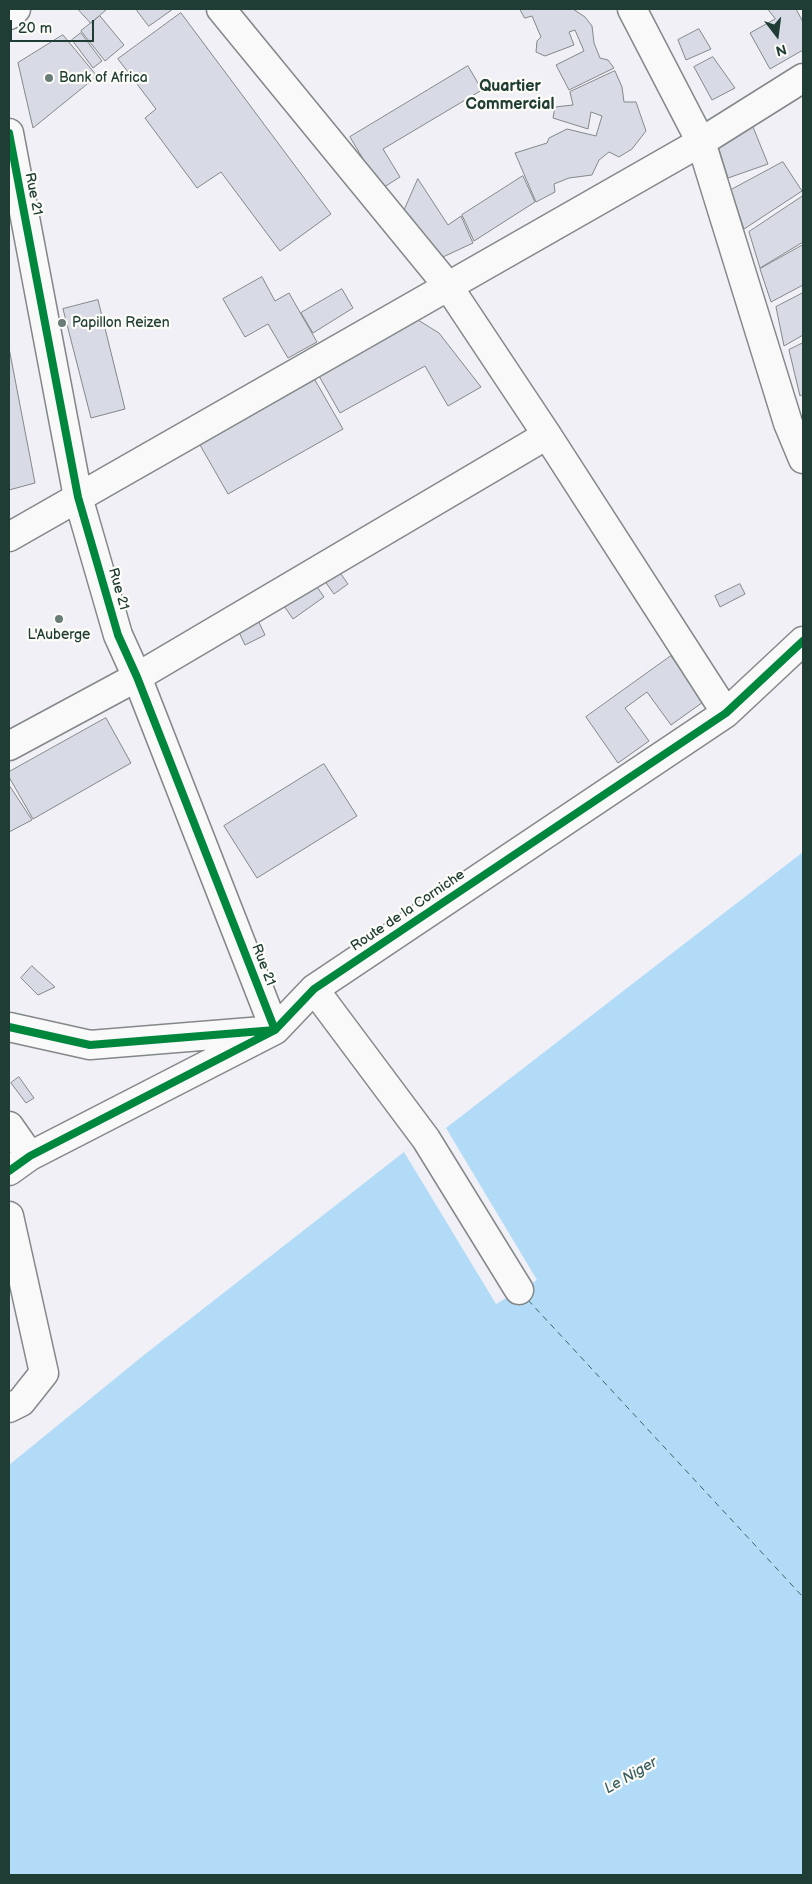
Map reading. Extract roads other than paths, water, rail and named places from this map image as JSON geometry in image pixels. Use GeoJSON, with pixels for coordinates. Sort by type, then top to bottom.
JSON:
{"type":"FeatureCollection","features":[{"type":"Feature","properties":{"kind":"street"},"geometry":{"type":"LineString","coordinates":[[9,14],[16,9]]}},
{"type":"Feature","properties":{"kind":"street"},"geometry":{"type":"LineString","coordinates":[[221,9],[448,286],[726,713]]}},
{"type":"Feature","properties":{"kind":"street"},"geometry":{"type":"LineString","coordinates":[[632,9],[701,142],[796,418],[803,460]]}},
{"type":"Feature","properties":{"kind":"street"},"geometry":{"type":"LineString","coordinates":[[9,537],[701,142],[803,78]]}},
{"type":"Feature","properties":{"kind":"street","name":"Rue 21"},"geometry":{"type":"LineString","coordinates":[[9,133],[78,496],[118,635],[137,677],[275,1030]]}},
{"type":"Feature","properties":{"kind":"street"},"geometry":{"type":"LineString","coordinates":[[9,746],[137,677],[546,435]]}},
{"type":"Feature","properties":{"kind":"street","name":"Route de la Corniche"},"geometry":{"type":"LineString","coordinates":[[9,1171],[30,1156],[275,1030],[314,989],[726,713],[803,641]]}},
{"type":"Feature","properties":{"kind":"street"},"geometry":{"type":"LineString","coordinates":[[314,989],[426,1139],[520,1290]]}},
{"type":"Feature","properties":{"kind":"street"},"geometry":{"type":"LineString","coordinates":[[9,1027],[90,1045],[275,1030]]}},
{"type":"Feature","properties":{"kind":"street"},"geometry":{"type":"LineString","coordinates":[[9,1126],[30,1156]]}},
{"type":"Feature","properties":{"kind":"street"},"geometry":{"type":"LineString","coordinates":[[9,1216],[44,1373],[21,1402],[9,1408]]}},
{"type":"Feature","properties":{"kind":"water","name":"Le Niger"},"geometry":{"type":"Polygon","coordinates":[[[803,852],[803,1875],[9,1875],[9,1465],[144,1355],[404,1152],[446,1128],[803,852]]]}},
{"type":"Feature","properties":{"kind":"place","name":"Bank of Africa"},"geometry":{"type":"Point","coordinates":[49,78]}},
{"type":"Feature","properties":{"kind":"place","name":"Papillon Reizen"},"geometry":{"type":"Point","coordinates":[62,323]}},
{"type":"Feature","properties":{"kind":"place","name":"L'Auberge"},"geometry":{"type":"Point","coordinates":[59,619]}},
{"type":"Feature","properties":{"kind":"district","name":"Quartier Commercial"},"geometry":{"type":"Point","coordinates":[510,96]}}]}
